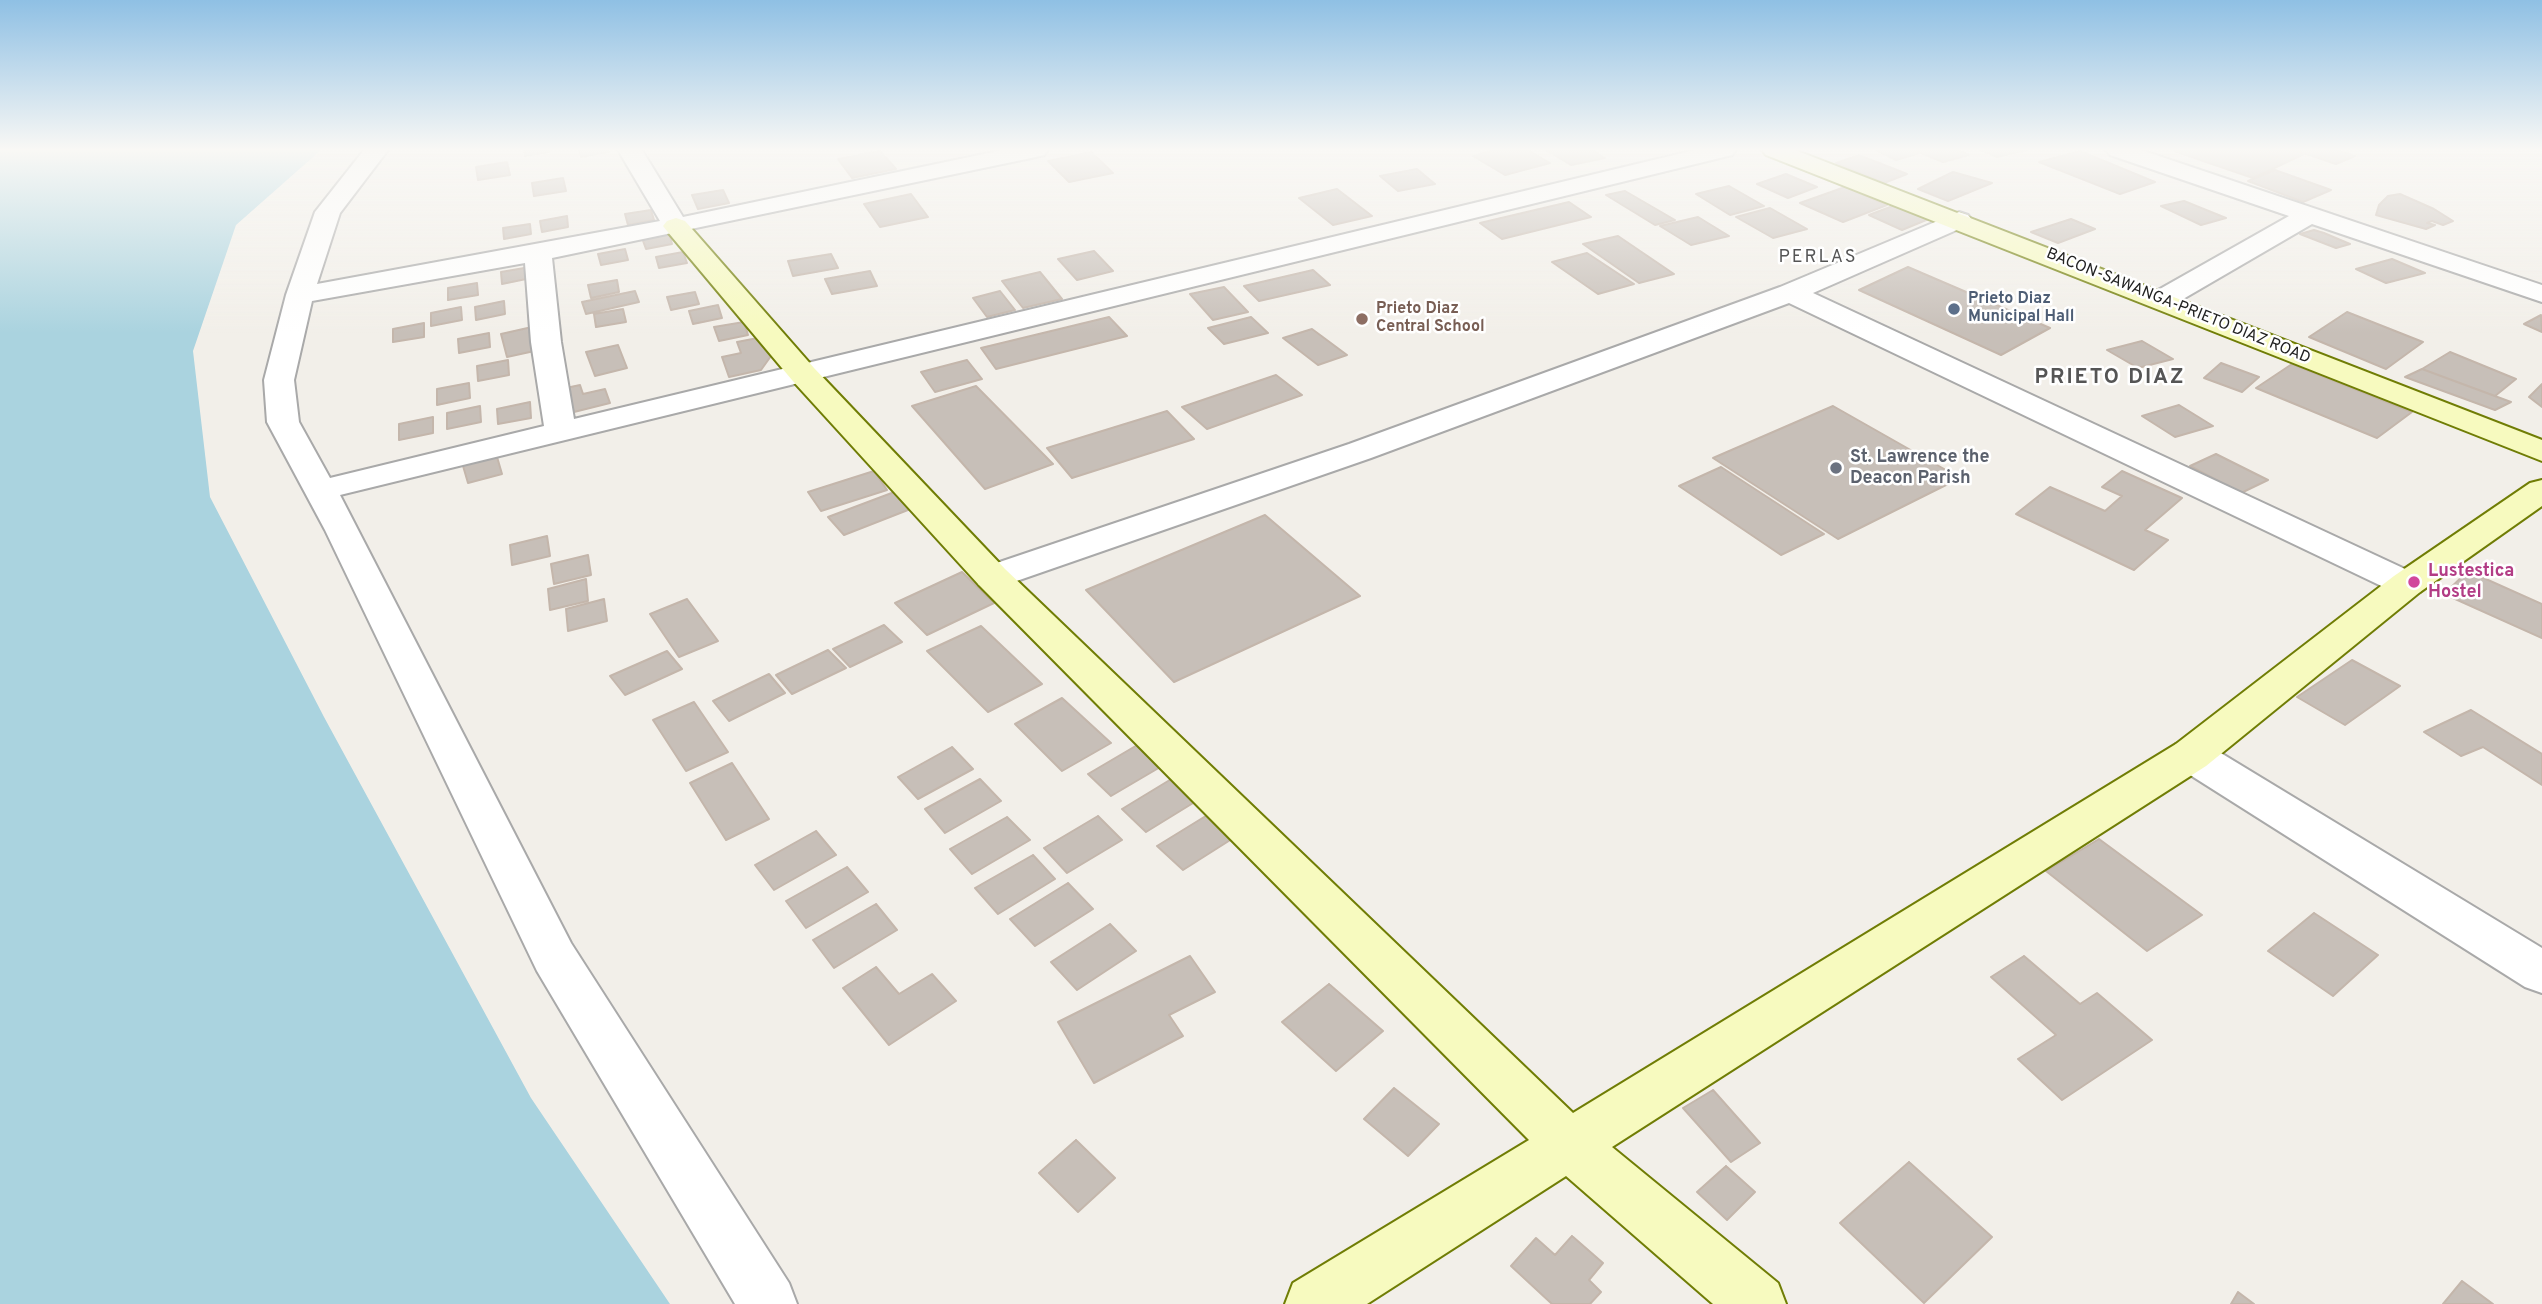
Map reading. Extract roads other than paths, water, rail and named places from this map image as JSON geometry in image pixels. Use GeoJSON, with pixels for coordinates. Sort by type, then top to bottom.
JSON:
{"type":"FeatureCollection","features":[{"type":"Feature","properties":{"kind":"street"},"geometry":{"type":"LineString","coordinates":[[329,211],[300,295],[279,380],[283,422],[320,490],[554,957],[768,1304]]}},
{"type":"Feature","properties":{"kind":"street"},"geometry":{"type":"LineString","coordinates":[[667,211],[676,226],[803,374],[992,577],[1569,1144],[1758,1304]]}},
{"type":"Feature","properties":{"kind":"street"},"geometry":{"type":"LineString","coordinates":[[300,295],[538,253],[748,211]]}},
{"type":"Feature","properties":{"kind":"street"},"geometry":{"type":"LineString","coordinates":[[320,490],[1474,211]]}},
{"type":"Feature","properties":{"kind":"street","name":"BACON-SAWANGA-PRIETO DIAZ ROAD"},"geometry":{"type":"LineString","coordinates":[[1935,211],[2542,451]]}},
{"type":"Feature","properties":{"kind":"street"},"geometry":{"type":"LineString","coordinates":[[2293,211],[2542,294]]}},
{"type":"Feature","properties":{"kind":"street"},"geometry":{"type":"LineString","coordinates":[[2161,300],[2308,216]]}},
{"type":"Feature","properties":{"kind":"street"},"geometry":{"type":"LineString","coordinates":[[992,577],[1360,451],[1790,293],[1959,220]]}},
{"type":"Feature","properties":{"kind":"street"},"geometry":{"type":"LineString","coordinates":[[538,253],[546,342],[560,430]]}},
{"type":"Feature","properties":{"kind":"street"},"geometry":{"type":"LineString","coordinates":[[1790,293],[2407,584]]}},
{"type":"Feature","properties":{"kind":"street"},"geometry":{"type":"LineString","coordinates":[[1314,1304],[2191,755],[2407,584],[2542,490]]}},
{"type":"Feature","properties":{"kind":"street"},"geometry":{"type":"LineString","coordinates":[[2191,755],[2542,973]]}},
{"type":"Feature","properties":{"kind":"water"},"geometry":{"type":"Polygon","coordinates":[[[0,211],[252,211],[236,225],[193,351],[210,497],[324,717],[531,1098],[670,1304],[0,1304],[0,211]]]}},
{"type":"Feature","properties":{"kind":"place","name":"Prieto Diaz Municipal Hall"},"geometry":{"type":"Point","coordinates":[1954,309]}},
{"type":"Feature","properties":{"kind":"place","name":"Prieto Diaz Central School"},"geometry":{"type":"Point","coordinates":[1362,319]}},
{"type":"Feature","properties":{"kind":"place","name":"St. Lawrence the Deacon Parish"},"geometry":{"type":"Point","coordinates":[1836,468]}},
{"type":"Feature","properties":{"kind":"place","name":"Lustestica Hostel"},"geometry":{"type":"Point","coordinates":[2414,582]}},
{"type":"Feature","properties":{"kind":"district","name":"PERLAS"},"geometry":{"type":"Point","coordinates":[1818,258]}},
{"type":"Feature","properties":{"kind":"district","name":"PRIETO DIAZ"},"geometry":{"type":"Point","coordinates":[2110,379]}}]}
